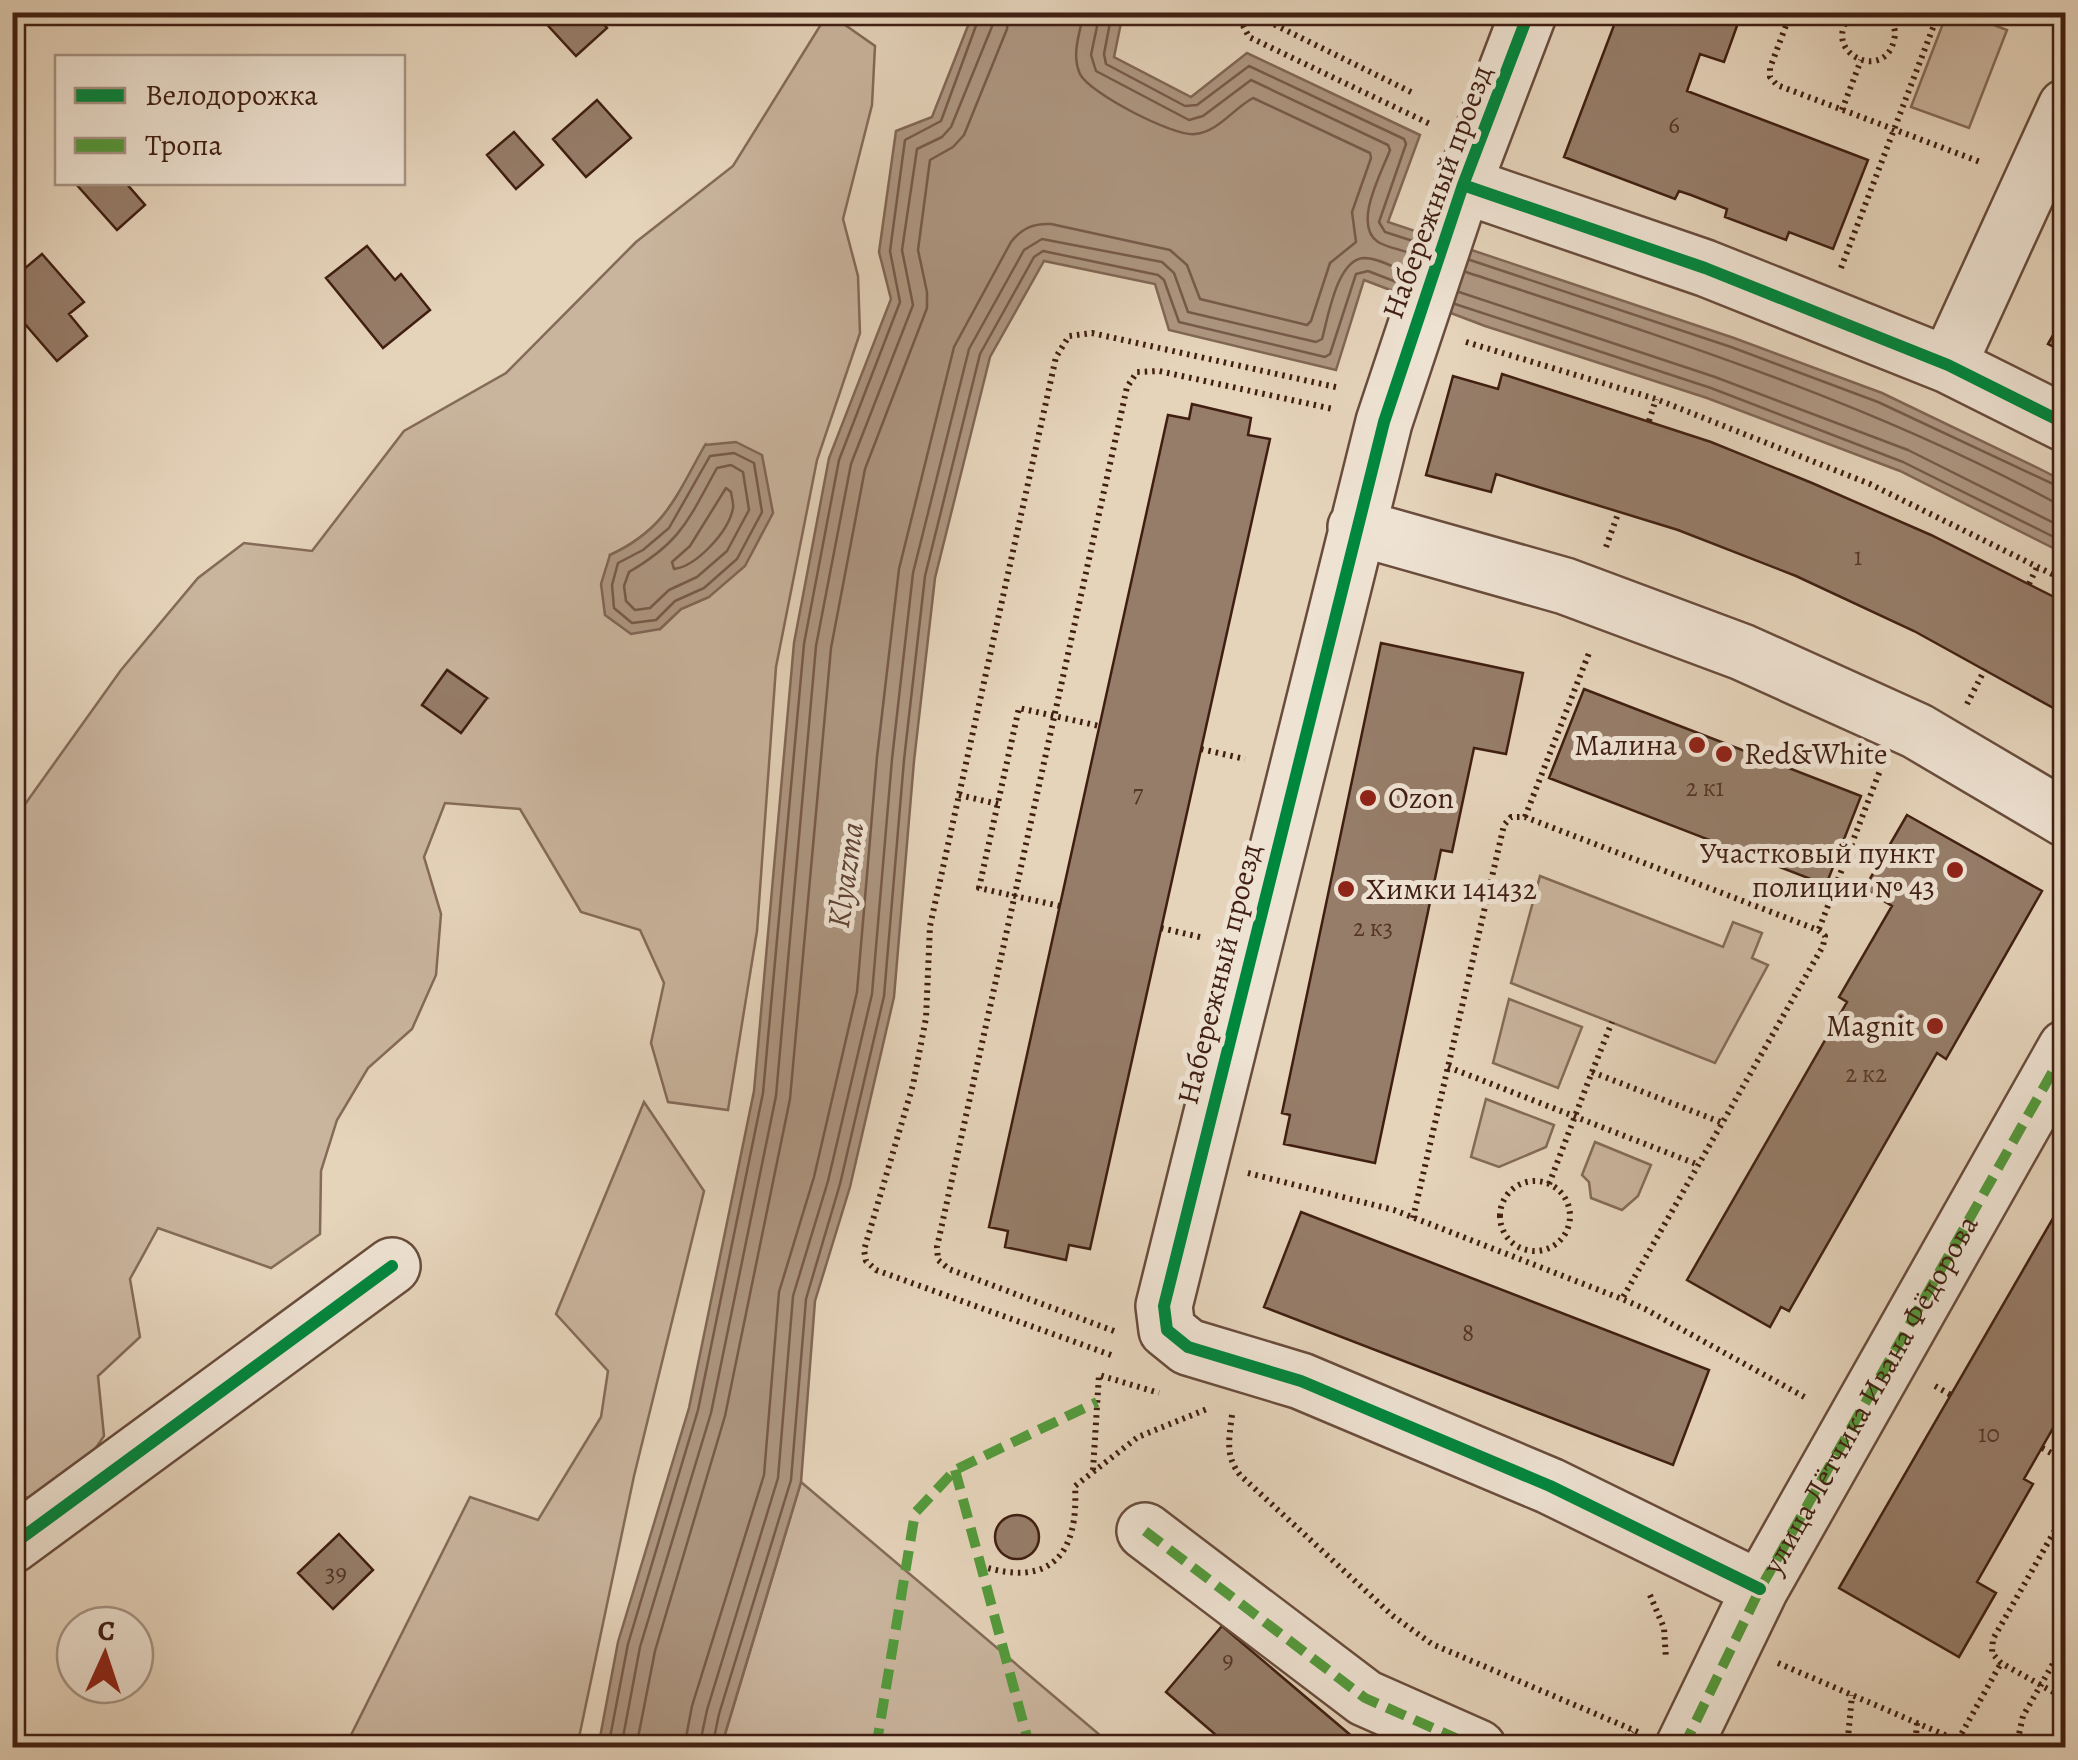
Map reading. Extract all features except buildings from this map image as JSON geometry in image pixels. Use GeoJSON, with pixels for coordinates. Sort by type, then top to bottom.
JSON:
{"type":"FeatureCollection","features":[{"type":"Feature","properties":{"kind":"street","name":"Набережный проезд"},"geometry":{"type":"LineString","coordinates":[[1530,12],[1464,186],[1384,422],[1164,1306],[1167,1330],[1188,1347],[1301,1381],[1550,1486],[1760,1589]]}},
{"type":"Feature","properties":{"kind":"street"},"geometry":{"type":"LineString","coordinates":[[1948,364],[2066,107]]}},
{"type":"Feature","properties":{"kind":"street"},"geometry":{"type":"LineString","coordinates":[[1464,186],[1705,268],[1948,364],[2066,424]]}},
{"type":"Feature","properties":{"kind":"street"},"geometry":{"type":"LineString","coordinates":[[1356,527],[1565,586],[1742,652],[1917,732],[2066,818]]}},
{"type":"Feature","properties":{"kind":"street","name":"улица Лётчика Ивана Фёдорова"},"geometry":{"type":"LineString","coordinates":[[1655,1733],[1733,1645],[1760,1589],[2066,1048]]}},
{"type":"Feature","properties":{"kind":"street"},"geometry":{"type":"LineString","coordinates":[[12,1545],[392,1266]]}},
{"type":"Feature","properties":{"kind":"street"},"geometry":{"type":"LineString","coordinates":[[1145,1531],[1365,1698],[1478,1748]]}},
{"type":"Feature","properties":{"kind":"path"},"geometry":{"type":"LineString","coordinates":[[1236,12],[1249,38],[1464,186]]}},
{"type":"Feature","properties":{"kind":"path"},"geometry":{"type":"LineString","coordinates":[[1257,12],[1259,17],[1415,94]]}},
{"type":"Feature","properties":{"kind":"path"},"geometry":{"type":"LineString","coordinates":[[1792,12],[1770,68],[1770,77],[1777,85],[2032,182]]}},
{"type":"Feature","properties":{"kind":"path"},"geometry":{"type":"LineString","coordinates":[[1854,12],[1843,24],[1847,52],[1872,62],[1885,57],[1896,32],[1890,18],[1882,12]]}},
{"type":"Feature","properties":{"kind":"path"},"geometry":{"type":"LineString","coordinates":[[1823,315],[1939,12]]}},
{"type":"Feature","properties":{"kind":"path"},"geometry":{"type":"LineString","coordinates":[[2038,12],[2066,23]]}},
{"type":"Feature","properties":{"kind":"path"},"geometry":{"type":"LineString","coordinates":[[1842,110],[1861,60]]}},
{"type":"Feature","properties":{"kind":"path"},"geometry":{"type":"LineString","coordinates":[[1418,318],[1656,399],[1870,484],[2066,581]]}},
{"type":"Feature","properties":{"kind":"path"},"geometry":{"type":"LineString","coordinates":[[1111,1356],[888,1275],[866,1262],[865,1240],[913,1085],[923,1035],[930,926],[1056,357],[1069,336],[1092,333],[1341,388]]}},
{"type":"Feature","properties":{"kind":"path"},"geometry":{"type":"LineString","coordinates":[[1116,1331],[949,1269],[938,1260],[937,1247],[1128,387],[1138,372],[1159,371],[1334,410]]}},
{"type":"Feature","properties":{"kind":"path"},"geometry":{"type":"LineString","coordinates":[[1648,421],[1656,399]]}},
{"type":"Feature","properties":{"kind":"path"},"geometry":{"type":"LineString","coordinates":[[2029,584],[2038,566]]}},
{"type":"Feature","properties":{"kind":"path"},"geometry":{"type":"LineString","coordinates":[[1525,817],[1588,654]]}},
{"type":"Feature","properties":{"kind":"path"},"geometry":{"type":"LineString","coordinates":[[1060,906],[979,888],[1019,708],[1100,726]]}},
{"type":"Feature","properties":{"kind":"path"},"geometry":{"type":"LineString","coordinates":[[1201,749],[1245,758]]}},
{"type":"Feature","properties":{"kind":"path"},"geometry":{"type":"LineString","coordinates":[[1818,930],[1882,767]]}},
{"type":"Feature","properties":{"kind":"path"},"geometry":{"type":"LineString","coordinates":[[959,795],[998,804]]}},
{"type":"Feature","properties":{"kind":"path"},"geometry":{"type":"LineString","coordinates":[[1412,1218],[1504,826],[1511,817],[1525,817],[1818,930],[1824,936],[1823,946],[1622,1300]]}},
{"type":"Feature","properties":{"kind":"path"},"geometry":{"type":"LineString","coordinates":[[1161,928],[1204,938]]}},
{"type":"Feature","properties":{"kind":"path"},"geometry":{"type":"LineString","coordinates":[[1549,1184],[1612,1022]]}},
{"type":"Feature","properties":{"kind":"path"},"geometry":{"type":"LineString","coordinates":[[1448,1067],[1699,1165]]}},
{"type":"Feature","properties":{"kind":"path"},"geometry":{"type":"LineString","coordinates":[[1592,1072],[1723,1123]]}},
{"type":"Feature","properties":{"kind":"path"},"geometry":{"type":"LineString","coordinates":[[1525,1182],[1549,1184],[1566,1199],[1570,1214],[1567,1230],[1558,1243],[1544,1250],[1524,1249],[1504,1232],[1499,1218],[1502,1202],[1511,1189],[1525,1182]]}},
{"type":"Feature","properties":{"kind":"path"},"geometry":{"type":"LineString","coordinates":[[1306,1188],[1412,1218],[1645,1309],[1853,1424]]}},
{"type":"Feature","properties":{"kind":"path"},"geometry":{"type":"LineString","coordinates":[[1520,1260],[1524,1249]]}},
{"type":"Feature","properties":{"kind":"path"},"geometry":{"type":"LineString","coordinates":[[1093,1470],[1099,1374],[1176,1398]]}},
{"type":"Feature","properties":{"kind":"path"},"geometry":{"type":"LineString","coordinates":[[1936,1386],[1951,1396]]}},
{"type":"Feature","properties":{"kind":"path"},"geometry":{"type":"LineString","coordinates":[[1193,1403],[1250,1422]]}},
{"type":"Feature","properties":{"kind":"path"},"geometry":{"type":"LineString","coordinates":[[981,1566],[1018,1574],[1047,1567],[1068,1544],[1077,1515],[1075,1486],[1138,1437],[1210,1408]]}},
{"type":"Feature","properties":{"kind":"path"},"geometry":{"type":"LineString","coordinates":[[1232,1415],[1230,1463],[1240,1476],[1393,1616],[1432,1644],[1655,1733]]}},
{"type":"Feature","properties":{"kind":"path"},"geometry":{"type":"LineString","coordinates":[[2042,1448],[2066,1461]]}},
{"type":"Feature","properties":{"kind":"path"},"geometry":{"type":"LineString","coordinates":[[2066,1511],[1992,1639],[1992,1653],[2002,1663],[2066,1699]]}},
{"type":"Feature","properties":{"kind":"path"},"geometry":{"type":"LineString","coordinates":[[1649,1592],[1664,1628],[1664,1674]]}},
{"type":"Feature","properties":{"kind":"path"},"geometry":{"type":"LineString","coordinates":[[2016,1748],[2023,1716],[2066,1641]]}},
{"type":"Feature","properties":{"kind":"path"},"geometry":{"type":"LineString","coordinates":[[1733,1645],[1975,1748]]}},
{"type":"Feature","properties":{"kind":"path"},"geometry":{"type":"LineString","coordinates":[[1958,1740],[2002,1663]]}},
{"type":"Feature","properties":{"kind":"path"},"geometry":{"type":"LineString","coordinates":[[1847,1748],[1852,1694]]}},
{"type":"Feature","properties":{"kind":"path"},"geometry":{"type":"LineString","coordinates":[[1915,1748],[1917,1723]]}},
{"type":"Feature","properties":{"kind":"path"},"geometry":{"type":"LineString","coordinates":[[1616,1748],[1655,1733]]}},
{"type":"Feature","properties":{"kind":"shaded area"},"geometry":{"type":"Polygon","coordinates":[[[828,13],[875,46],[872,105],[843,219],[858,276],[860,333],[817,460],[776,667],[757,931],[728,1110],[668,1102],[651,1043],[664,983],[640,930],[581,912],[520,809],[445,803],[424,857],[441,914],[436,975],[412,1029],[368,1068],[337,1120],[321,1171],[320,1234],[271,1268],[158,1228],[130,1279],[140,1337],[98,1376],[104,1436],[69,1487],[13,1501],[13,821],[121,670],[198,578],[244,543],[312,551],[404,431],[506,373],[636,242],[733,166],[828,13]],[[705,446],[668,510],[644,534],[610,555],[660,629],[681,609],[709,597],[705,446]],[[448,670],[423,705],[487,698],[448,670]]]}},
{"type":"Feature","properties":{"kind":"shaded area"},"geometry":{"type":"Polygon","coordinates":[[[1947,13],[1962,13],[2007,30],[1969,128],[1911,107],[1947,13]]]}},
{"type":"Feature","properties":{"kind":"shaded area"},"geometry":{"type":"Polygon","coordinates":[[[1540,876],[1723,947],[1733,922],[1762,933],[1752,958],[1768,965],[1715,1063],[1511,983],[1540,876]]]}},
{"type":"Feature","properties":{"kind":"shaded area"},"geometry":{"type":"Polygon","coordinates":[[[1509,999],[1582,1027],[1558,1088],[1493,1063],[1509,999]]]}},
{"type":"Feature","properties":{"kind":"shaded area"},"geometry":{"type":"Polygon","coordinates":[[[1486,1099],[1554,1125],[1546,1147],[1499,1167],[1471,1157],[1486,1099]]]}},
{"type":"Feature","properties":{"kind":"shaded area"},"geometry":{"type":"Polygon","coordinates":[[[644,1102],[704,1191],[634,1476],[577,1747],[345,1747],[470,1497],[538,1520],[601,1417],[608,1371],[556,1314],[644,1102]]]}},
{"type":"Feature","properties":{"kind":"shaded area"},"geometry":{"type":"Polygon","coordinates":[[[1595,1142],[1651,1165],[1638,1196],[1622,1210],[1591,1198],[1589,1182],[1582,1175],[1595,1142]]]}},
{"type":"Feature","properties":{"kind":"shaded area"},"geometry":{"type":"Polygon","coordinates":[[[801,1482],[1114,1747],[721,1748],[801,1482]]]}},
{"type":"Feature","properties":{"kind":"water","name":"Klyazma"},"geometry":{"type":"Polygon","coordinates":[[[973,13],[1123,13],[1114,57],[1191,97],[1247,53],[1420,135],[1388,222],[1734,338],[1882,393],[2042,470],[2065,482],[2065,554],[1900,471],[1707,398],[1485,326],[1364,280],[1336,370],[1169,330],[1155,284],[1044,261],[990,357],[935,578],[914,761],[894,997],[850,1187],[815,1301],[801,1482],[721,1747],[598,1748],[618,1642],[689,1408],[754,1091],[794,643],[829,458],[891,299],[879,252],[896,131],[932,117],[973,13]]]}},
{"type":"Feature","properties":{"kind":"water"},"geometry":{"type":"Polygon","coordinates":[[[736,442],[762,455],[773,513],[745,566],[709,597],[681,609],[660,629],[631,634],[605,615],[601,584],[610,555],[657,522],[705,445],[736,442]]]}},
{"type":"Feature","properties":{"kind":"marked path"},"geometry":{"type":"LineString","coordinates":[[1683,1748],[1760,1589],[2066,1048]]}},
{"type":"Feature","properties":{"kind":"marked path"},"geometry":{"type":"LineString","coordinates":[[876,1748],[915,1513],[955,1470],[1097,1402]]}},
{"type":"Feature","properties":{"kind":"marked path"},"geometry":{"type":"LineString","coordinates":[[955,1470],[1030,1748]]}},
{"type":"Feature","properties":{"kind":"marked path"},"geometry":{"type":"LineString","coordinates":[[1145,1531],[1365,1698],[1478,1748]]}},
{"type":"Feature","properties":{"kind":"cycle path"},"geometry":{"type":"LineString","coordinates":[[1529,12],[1463,185],[1384,422],[1164,1306],[1167,1330],[1188,1347],[1301,1381],[1550,1486],[1760,1589]]}},
{"type":"Feature","properties":{"kind":"cycle path"},"geometry":{"type":"LineString","coordinates":[[1463,185],[1705,268],[1948,365],[2066,424]]}},
{"type":"Feature","properties":{"kind":"cycle path"},"geometry":{"type":"LineString","coordinates":[[12,1545],[392,1266]]}},
{"type":"Feature","properties":{"kind":"place","name":"Малина"},"geometry":{"type":"Point","coordinates":[1697,745]}},
{"type":"Feature","properties":{"kind":"place","name":"Red&White"},"geometry":{"type":"Point","coordinates":[1724,754]}},
{"type":"Feature","properties":{"kind":"place","name":"Ozon"},"geometry":{"type":"Point","coordinates":[1368,798]}},
{"type":"Feature","properties":{"kind":"place","name":"Участковый пункт полиции № 43"},"geometry":{"type":"Point","coordinates":[1955,870]}},
{"type":"Feature","properties":{"kind":"place","name":"Химки 141432"},"geometry":{"type":"Point","coordinates":[1346,889]}},
{"type":"Feature","properties":{"kind":"place","name":"Magnit"},"geometry":{"type":"Point","coordinates":[1935,1026]}}]}
